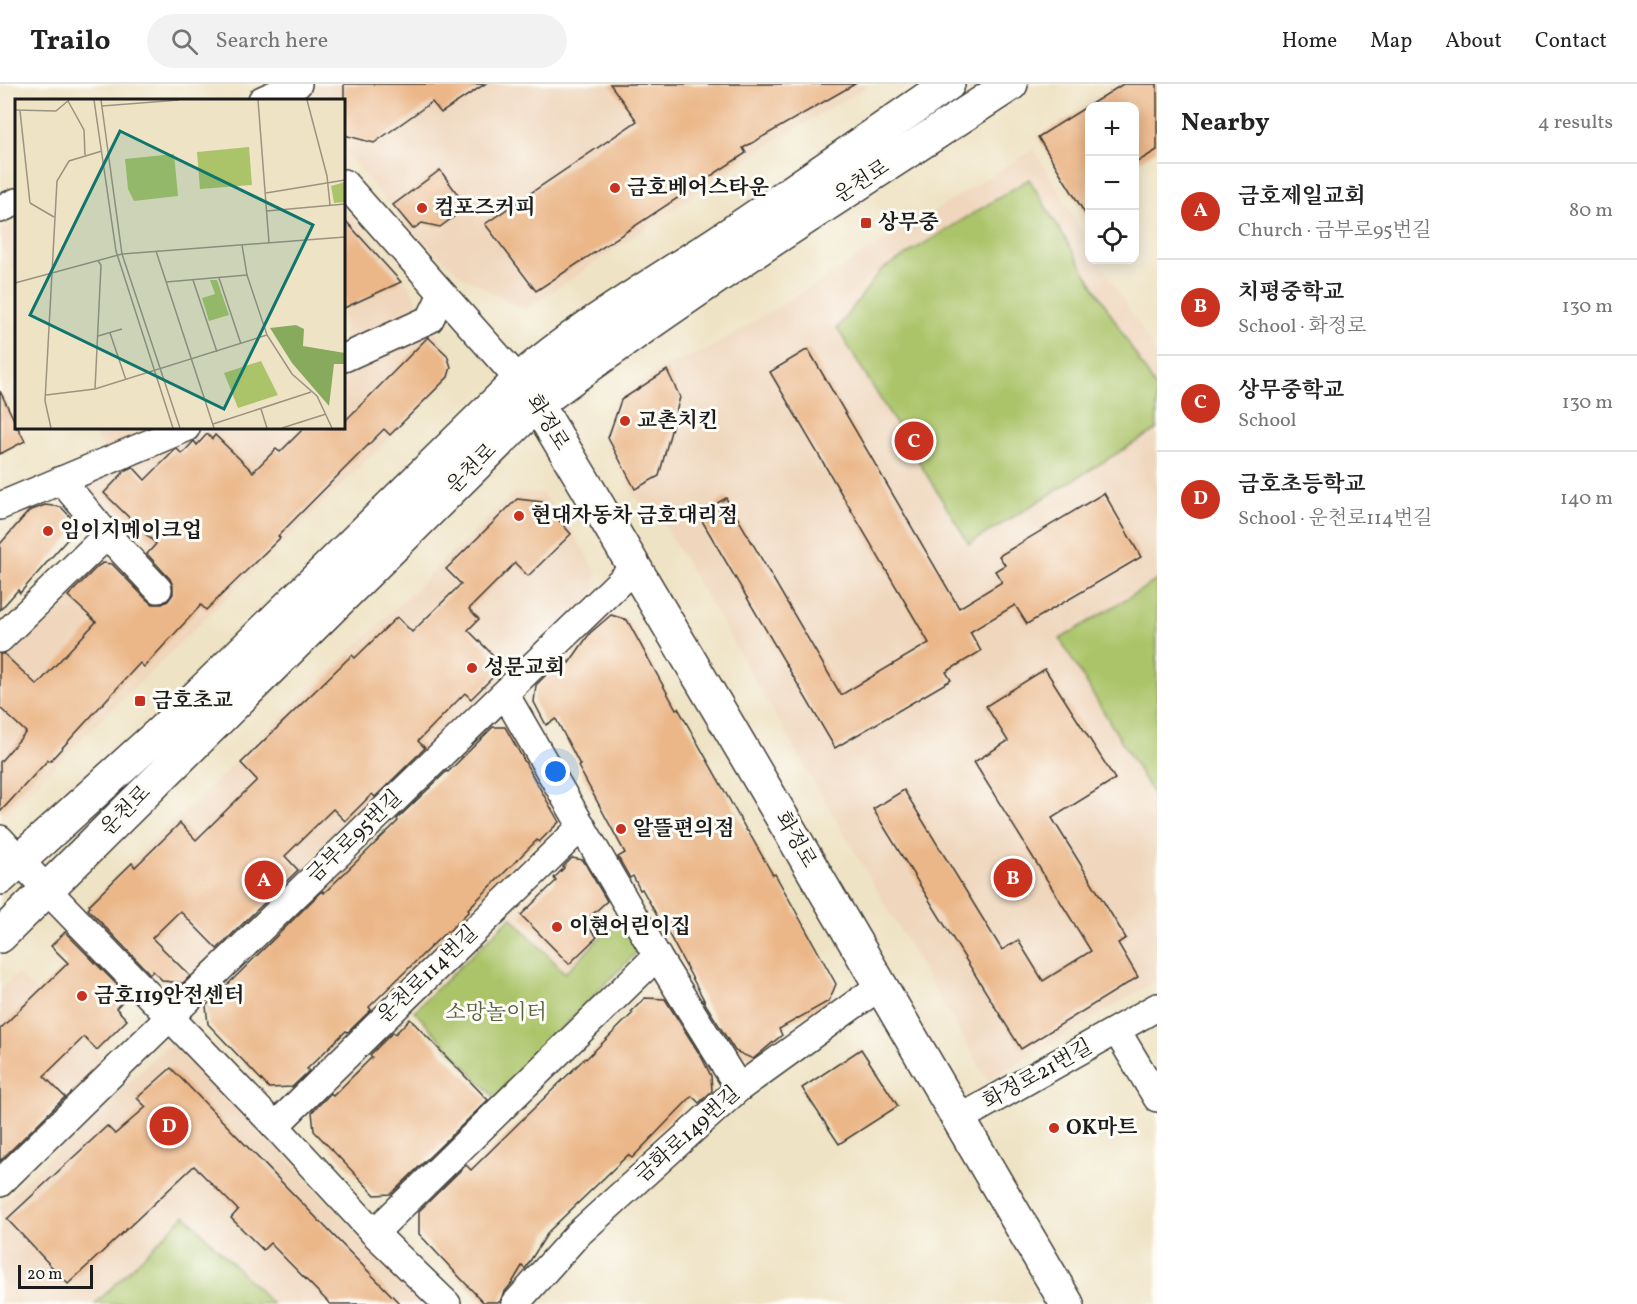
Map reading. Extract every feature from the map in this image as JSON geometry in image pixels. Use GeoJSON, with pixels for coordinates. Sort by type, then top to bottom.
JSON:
{"type":"FeatureCollection","features":[{"type":"Feature","properties":{"kind":"street"},"geometry":{"type":"LineString","coordinates":[[264,96],[298,84]]}},
{"type":"Feature","properties":{"kind":"street","name":"운천로"},"geometry":{"type":"LineString","coordinates":[[0,936],[528,392],[577,334],[948,84]]}},
{"type":"Feature","properties":{"kind":"street","name":"운천로"},"geometry":{"type":"LineString","coordinates":[[7,859],[162,731],[528,392],[595,360],[745,258],[1011,84]]}},
{"type":"Feature","properties":{"kind":"street"},"geometry":{"type":"LineString","coordinates":[[345,184],[528,392]]}},
{"type":"Feature","properties":{"kind":"street"},"geometry":{"type":"LineString","coordinates":[[0,209],[15,202]]}},
{"type":"Feature","properties":{"kind":"street"},"geometry":{"type":"LineString","coordinates":[[345,358],[430,319],[442,294]]}},
{"type":"Feature","properties":{"kind":"street","name":"화정로"},"geometry":{"type":"LineString","coordinates":[[528,392],[634,567],[1066,1304]]}},
{"type":"Feature","properties":{"kind":"street"},"geometry":{"type":"LineString","coordinates":[[0,506],[184,429]]}},
{"type":"Feature","properties":{"kind":"street"},"geometry":{"type":"LineString","coordinates":[[61,480],[107,535],[158,589]]}},
{"type":"Feature","properties":{"kind":"street"},"geometry":{"type":"LineString","coordinates":[[0,639],[107,535]]}},
{"type":"Feature","properties":{"kind":"street","name":"금부로95번길"},"geometry":{"type":"LineString","coordinates":[[0,1183],[634,567]]}},
{"type":"Feature","properties":{"kind":"street"},"geometry":{"type":"LineString","coordinates":[[505,694],[657,956],[739,1088]]}},
{"type":"Feature","properties":{"kind":"street","name":"운천로114번길"},"geometry":{"type":"LineString","coordinates":[[275,1126],[582,826]]}},
{"type":"Feature","properties":{"kind":"street"},"geometry":{"type":"LineString","coordinates":[[7,859],[47,890],[275,1126],[374,1233],[447,1304]]}},
{"type":"Feature","properties":{"kind":"street"},"geometry":{"type":"LineString","coordinates":[[374,1233],[657,956]]}},
{"type":"Feature","properties":{"kind":"street","name":"금화로149번길"},"geometry":{"type":"LineString","coordinates":[[515,1304],[578,1234],[739,1088],[880,986]]}},
{"type":"Feature","properties":{"kind":"street","name":"화정로21번길"},"geometry":{"type":"LineString","coordinates":[[959,1119],[1157,1007]]}},
{"type":"Feature","properties":{"kind":"street","name":"화정로21번길"},"geometry":{"type":"LineString","coordinates":[[1117,1031],[1157,1098]]}},
{"type":"Feature","properties":{"kind":"shaded area"},"geometry":{"type":"Polygon","coordinates":[[[871,84],[757,152],[525,310],[462,276],[412,231],[345,152],[345,99],[313,99],[318,85],[871,84]]]}},
{"type":"Feature","properties":{"kind":"shaded area"},"geometry":{"type":"Polygon","coordinates":[[[1034,149],[1085,236],[1085,264],[1101,264],[1157,355],[1157,980],[988,1081],[662,521],[635,496],[604,439],[617,396],[670,363],[708,350],[1034,149]]]}},
{"type":"Feature","properties":{"kind":"shaded area"},"geometry":{"type":"Polygon","coordinates":[[[345,208],[409,285],[421,308],[345,342],[345,208]]]}},
{"type":"Feature","properties":{"kind":"shaded area"},"geometry":{"type":"Polygon","coordinates":[[[15,223],[15,274],[0,243],[0,230],[15,223]]]}},
{"type":"Feature","properties":{"kind":"shaded area"},"geometry":{"type":"Polygon","coordinates":[[[435,331],[454,358],[455,374],[4,815],[0,811],[0,652],[98,559],[110,557],[155,600],[171,582],[83,491],[84,482],[208,429],[345,429],[345,370],[435,331]]]}},
{"type":"Feature","properties":{"kind":"shaded area"},"geometry":{"type":"Polygon","coordinates":[[[93,429],[153,429],[105,452],[93,429]]]}},
{"type":"Feature","properties":{"kind":"shaded area"},"geometry":{"type":"Polygon","coordinates":[[[541,493],[561,512],[597,574],[594,593],[187,985],[164,985],[86,906],[514,494],[541,493]]]}},
{"type":"Feature","properties":{"kind":"shaded area","name":"이현어린이집"},"geometry":{"type":"Polygon","coordinates":[[[547,880],[602,936],[565,973],[511,917],[547,880]]]}},
{"type":"Feature","properties":{"kind":"shaded area"},"geometry":{"type":"Polygon","coordinates":[[[17,973],[104,1061],[33,1136],[0,1167],[0,991],[17,973]]]}},
{"type":"Feature","properties":{"kind":"shaded area"},"geometry":{"type":"Polygon","coordinates":[[[180,1046],[426,1304],[0,1304],[0,1205],[165,1047],[180,1046]]]}},
{"type":"Feature","properties":{"kind":"green space"},"geometry":{"type":"Polygon","coordinates":[[[1029,179],[1157,390],[1157,429],[969,544],[837,328],[881,270],[1029,179]]]}},
{"type":"Feature","properties":{"kind":"green space"},"geometry":{"type":"Polygon","coordinates":[[[1157,580],[1157,801],[1060,639],[1157,580]]]}},
{"type":"Feature","properties":{"kind":"green space","name":"소망놀이터"},"geometry":{"type":"Polygon","coordinates":[[[622,916],[641,948],[494,1097],[414,1011],[511,917],[565,973],[622,916]]]}},
{"type":"Feature","properties":{"kind":"green space"},"geometry":{"type":"Polygon","coordinates":[[[185,1215],[272,1304],[95,1304],[185,1215]]]}},
{"type":"Feature","properties":{"kind":"building"},"geometry":{"type":"Polygon","coordinates":[[[344,84],[485,84],[441,113],[432,102],[374,143],[345,135],[344,84]]]}},
{"type":"Feature","properties":{"kind":"building","name":"금호베어스타운"},"geometry":{"type":"Polygon","coordinates":[[[610,84],[855,84],[743,148],[746,153],[536,291],[485,224],[637,121],[610,84]]]}},
{"type":"Feature","properties":{"kind":"building"},"geometry":{"type":"Polygon","coordinates":[[[1123,84],[1157,84],[1157,150],[1139,161],[1139,102],[1094,102],[1123,84]]]}},
{"type":"Feature","properties":{"kind":"building"},"geometry":{"type":"Polygon","coordinates":[[[1085,108],[1085,213],[1038,137],[1085,108]]]}},
{"type":"Feature","properties":{"kind":"building"},"geometry":{"type":"Polygon","coordinates":[[[440,170],[467,207],[440,227],[422,223],[413,229],[393,205],[440,170]]]}},
{"type":"Feature","properties":{"kind":"building"},"geometry":{"type":"Polygon","coordinates":[[[345,220],[401,282],[345,308],[345,220]]]}},
{"type":"Feature","properties":{"kind":"building"},"geometry":{"type":"Polygon","coordinates":[[[428,337],[447,355],[451,367],[448,377],[390,435],[384,429],[278,536],[280,538],[206,610],[201,605],[144,667],[140,663],[0,812],[0,762],[26,732],[0,708],[0,654],[4,654],[37,685],[96,622],[68,596],[103,563],[112,564],[153,604],[168,601],[173,594],[170,579],[147,554],[156,544],[104,493],[126,470],[133,467],[145,480],[176,449],[182,454],[194,441],[197,445],[207,434],[212,439],[215,435],[253,472],[276,449],[280,452],[303,429],[345,429],[345,421],[428,337]]]}},
{"type":"Feature","properties":{"kind":"building"},"geometry":{"type":"Polygon","coordinates":[[[808,349],[959,608],[1002,582],[995,571],[1005,565],[999,556],[1104,493],[1141,557],[1027,624],[1015,605],[970,632],[981,651],[946,672],[951,680],[835,748],[698,514],[726,498],[841,695],[929,643],[770,372],[808,349]]]}},
{"type":"Feature","properties":{"kind":"building"},"geometry":{"type":"Polygon","coordinates":[[[667,370],[680,397],[659,476],[635,489],[608,438],[621,400],[667,370]]]}},
{"type":"Feature","properties":{"kind":"building"},"geometry":{"type":"Polygon","coordinates":[[[0,391],[15,422],[15,429],[19,429],[25,441],[0,454],[0,391]]]}},
{"type":"Feature","properties":{"kind":"building"},"geometry":{"type":"Polygon","coordinates":[[[517,499],[543,502],[571,534],[528,576],[515,563],[469,609],[479,619],[468,630],[504,666],[471,699],[465,693],[418,741],[425,748],[375,797],[372,794],[345,821],[333,809],[285,856],[298,870],[217,949],[180,911],[152,938],[190,976],[183,983],[163,981],[153,971],[150,974],[88,909],[89,905],[132,863],[135,867],[180,823],[196,840],[257,780],[241,763],[352,655],[355,658],[397,617],[412,632],[461,584],[446,569],[517,499]]]}},
{"type":"Feature","properties":{"kind":"building"},"geometry":{"type":"Polygon","coordinates":[[[45,505],[61,507],[79,526],[20,593],[18,590],[0,610],[0,544],[29,511],[45,505]]]}},
{"type":"Feature","properties":{"kind":"building"},"geometry":{"type":"Polygon","coordinates":[[[611,615],[627,620],[747,831],[773,875],[775,874],[836,984],[829,1001],[779,1029],[782,1035],[753,1059],[735,1051],[703,1000],[666,929],[642,889],[640,890],[633,876],[630,878],[618,857],[625,853],[578,766],[580,765],[556,719],[546,725],[534,702],[536,685],[565,656],[569,663],[590,633],[611,615]]]}},
{"type":"Feature","properties":{"kind":"building"},"geometry":{"type":"Polygon","coordinates":[[[1045,669],[1115,779],[1052,818],[1126,938],[1118,943],[1138,977],[1021,1049],[873,809],[904,790],[1002,950],[1018,940],[1043,981],[1091,951],[974,762],[1008,741],[986,706],[1045,669]]]}},
{"type":"Feature","properties":{"kind":"building"},"geometry":{"type":"Polygon","coordinates":[[[493,727],[505,727],[559,822],[539,842],[537,840],[448,932],[369,1007],[371,1010],[307,1069],[309,1071],[292,1087],[269,1088],[208,1024],[206,1006],[493,727]]]}},
{"type":"Feature","properties":{"kind":"building","name":"이현어린이집"},"geometry":{"type":"Polygon","coordinates":[[[572,858],[583,860],[607,901],[584,922],[597,937],[569,964],[521,915],[556,881],[554,878],[572,858]]]}},
{"type":"Feature","properties":{"kind":"building"},"geometry":{"type":"Polygon","coordinates":[[[65,932],[128,996],[116,1008],[127,1020],[97,1050],[84,1037],[44,1076],[65,1097],[0,1161],[0,1029],[68,963],[51,946],[65,932]]]}},
{"type":"Feature","properties":{"kind":"building"},"geometry":{"type":"Polygon","coordinates":[[[645,998],[665,999],[702,1058],[711,1076],[712,1091],[699,1103],[692,1096],[632,1158],[628,1155],[549,1231],[525,1269],[522,1266],[500,1302],[483,1302],[419,1234],[419,1211],[466,1165],[471,1170],[633,1013],[631,1012],[645,998]]]}},
{"type":"Feature","properties":{"kind":"building"},"geometry":{"type":"Polygon","coordinates":[[[410,1019],[488,1100],[391,1194],[375,1195],[314,1131],[312,1112],[331,1093],[333,1096],[393,1032],[395,1034],[410,1019]]]}},
{"type":"Feature","properties":{"kind":"building"},"geometry":{"type":"Polygon","coordinates":[[[861,1049],[898,1106],[839,1144],[802,1088],[861,1049]]]}},
{"type":"Feature","properties":{"kind":"building"},"geometry":{"type":"Polygon","coordinates":[[[171,1068],[400,1304],[330,1304],[270,1243],[263,1250],[231,1218],[238,1210],[194,1166],[68,1284],[7,1219],[107,1126],[115,1134],[146,1107],[137,1098],[171,1068]]]}},
{"type":"Feature","properties":{"kind":"place","name":"금호베어스타운"},"geometry":{"type":"Point","coordinates":[615,188]}},
{"type":"Feature","properties":{"kind":"place","name":"컴포즈커피"},"geometry":{"type":"Point","coordinates":[422,208]}},
{"type":"Feature","properties":{"kind":"place","name":"상무중"},"geometry":{"type":"Point","coordinates":[866,223]}},
{"type":"Feature","properties":{"kind":"place","name":"교촌치킨"},"geometry":{"type":"Point","coordinates":[625,421]}},
{"type":"Feature","properties":{"kind":"place","name":"상무중학교"},"geometry":{"type":"Point","coordinates":[914,441]}},
{"type":"Feature","properties":{"kind":"place","name":"현대자동차 금호대리점"},"geometry":{"type":"Point","coordinates":[519,516]}},
{"type":"Feature","properties":{"kind":"place","name":"임이지메이크업"},"geometry":{"type":"Point","coordinates":[48,531]}},
{"type":"Feature","properties":{"kind":"place","name":"성문교회"},"geometry":{"type":"Point","coordinates":[472,668]}},
{"type":"Feature","properties":{"kind":"place","name":"금호초교"},"geometry":{"type":"Point","coordinates":[140,701]}},
{"type":"Feature","properties":{"kind":"place","name":"알뜰편의점"},"geometry":{"type":"Point","coordinates":[621,829]}},
{"type":"Feature","properties":{"kind":"place","name":"치평중학교"},"geometry":{"type":"Point","coordinates":[1013,878]}},
{"type":"Feature","properties":{"kind":"place","name":"금호제일교회"},"geometry":{"type":"Point","coordinates":[264,880]}},
{"type":"Feature","properties":{"kind":"place","name":"이현어린이집"},"geometry":{"type":"Point","coordinates":[557,927]}},
{"type":"Feature","properties":{"kind":"place","name":"금호119안전센터"},"geometry":{"type":"Point","coordinates":[82,996]}},
{"type":"Feature","properties":{"kind":"place","name":"금호초등학교"},"geometry":{"type":"Point","coordinates":[169,1126]}},
{"type":"Feature","properties":{"kind":"place","name":"OK마트"},"geometry":{"type":"Point","coordinates":[1054,1128]}}]}
